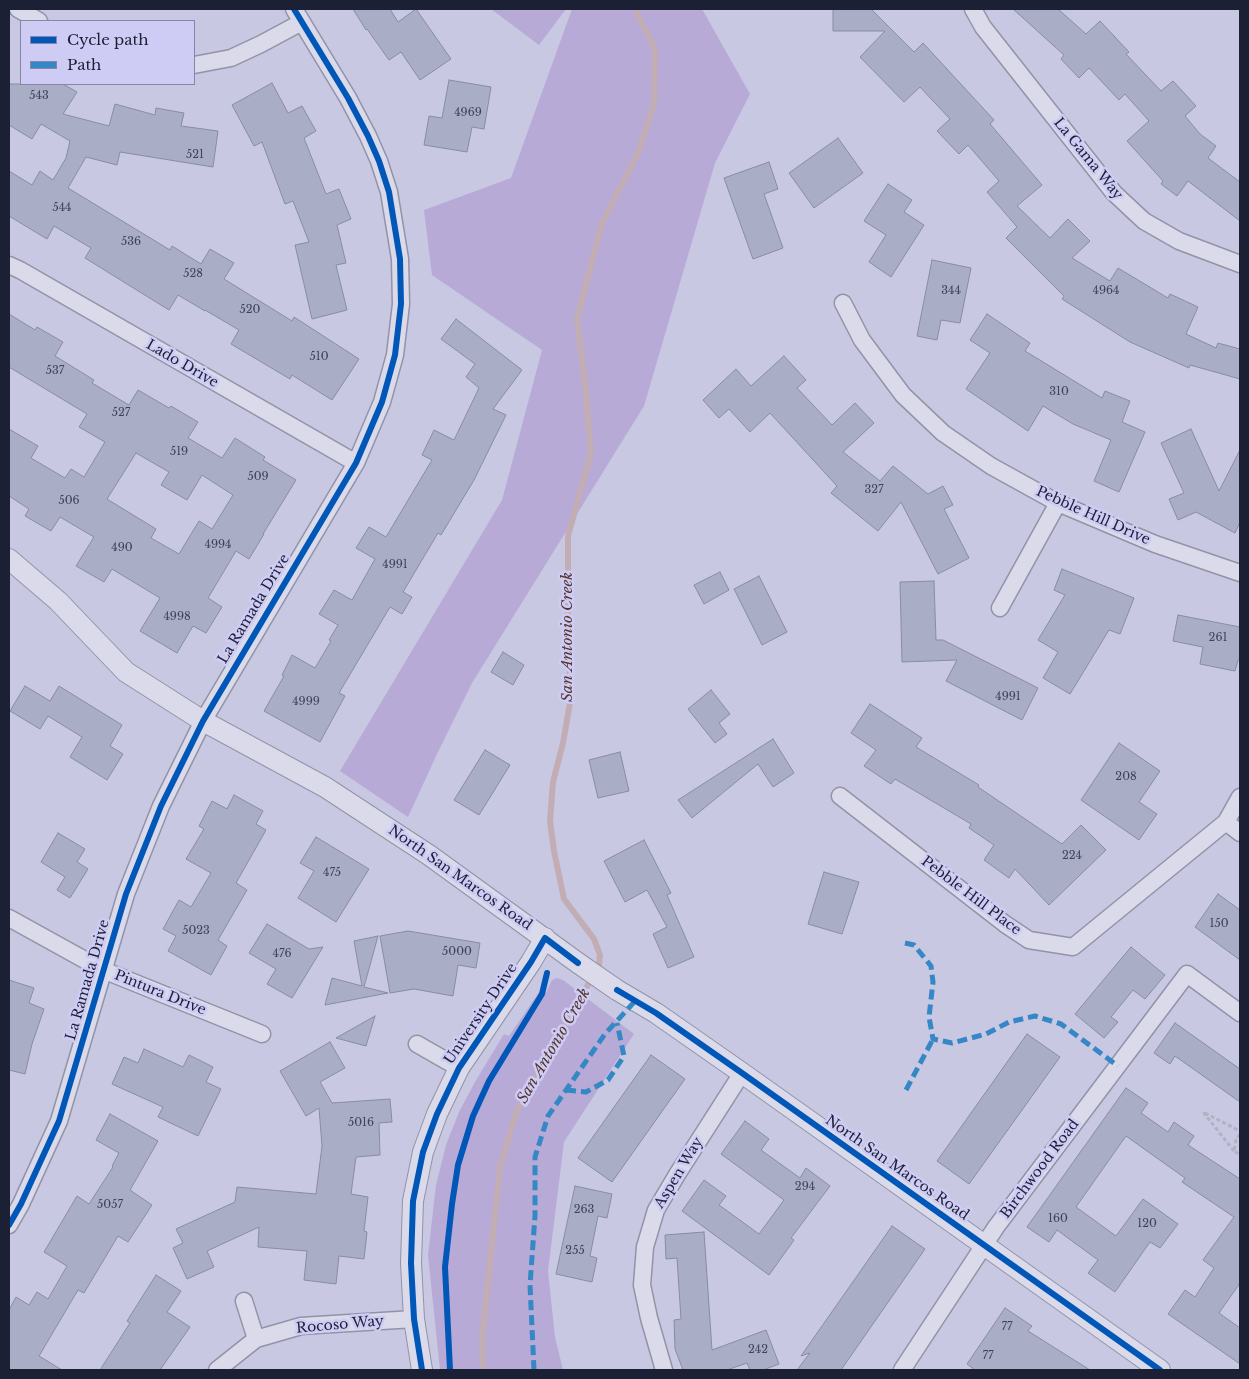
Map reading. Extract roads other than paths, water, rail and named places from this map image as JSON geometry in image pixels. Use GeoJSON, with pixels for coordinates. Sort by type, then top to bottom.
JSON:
{"type":"FeatureCollection","features":[{"type":"Feature","properties":{"kind":"street"},"geometry":{"type":"LineString","coordinates":[[18,9],[37,20]]}},
{"type":"Feature","properties":{"kind":"street","name":"La Gama Way"},"geometry":{"type":"LineString","coordinates":[[973,9],[983,27],[1114,193],[1144,221],[1179,242],[1240,264]]}},
{"type":"Feature","properties":{"kind":"street"},"geometry":{"type":"LineString","coordinates":[[195,65],[231,58],[261,44],[298,15]]}},
{"type":"Feature","properties":{"kind":"street","name":"La Ramada Drive"},"geometry":{"type":"LineString","coordinates":[[9,1225],[21,1204],[59,1121],[126,894],[161,806],[202,721],[356,463],[382,402],[395,354],[401,304],[400,259],[390,200],[379,161],[348,98],[298,15]]}},
{"type":"Feature","properties":{"kind":"street","name":"Lado Drive"},"geometry":{"type":"LineString","coordinates":[[9,265],[356,463]]}},
{"type":"Feature","properties":{"kind":"street","name":"Pebble Hill Drive"},"geometry":{"type":"LineString","coordinates":[[843,303],[862,340],[903,395],[943,433],[991,466],[1058,503],[1155,544],[1240,573]]}},
{"type":"Feature","properties":{"kind":"street"},"geometry":{"type":"LineString","coordinates":[[1000,608],[1058,503]]}},
{"type":"Feature","properties":{"kind":"street","name":"North San Marcos Road"},"geometry":{"type":"LineString","coordinates":[[9,559],[58,601],[126,672],[202,721],[325,787],[429,855],[578,963],[617,990],[656,1013],[742,1073],[1160,1370]]}},
{"type":"Feature","properties":{"kind":"street","name":"Pebble Hill Place"},"geometry":{"type":"LineString","coordinates":[[840,796],[1005,924],[1029,940],[1073,947],[1226,822]]}},
{"type":"Feature","properties":{"kind":"street"},"geometry":{"type":"LineString","coordinates":[[1240,797],[1226,822],[1240,833]]}},
{"type":"Feature","properties":{"kind":"street","name":"Pintura Drive"},"geometry":{"type":"LineString","coordinates":[[9,918],[103,970],[262,1034]]}},
{"type":"Feature","properties":{"kind":"street","name":"University Drive"},"geometry":{"type":"LineString","coordinates":[[422,1370],[414,1319],[411,1262],[413,1201],[423,1152],[437,1114],[459,1068],[531,962],[545,938]]}},
{"type":"Feature","properties":{"kind":"street","name":"Birchwood Road"},"geometry":{"type":"LineString","coordinates":[[902,1370],[983,1245],[1187,974],[1240,1013]]}},
{"type":"Feature","properties":{"kind":"street"},"geometry":{"type":"LineString","coordinates":[[417,1044],[459,1068]]}},
{"type":"Feature","properties":{"kind":"street","name":"Aspen Way"},"geometry":{"type":"LineString","coordinates":[[664,1370],[642,1285],[645,1247],[656,1210],[742,1073]]}},
{"type":"Feature","properties":{"kind":"street"},"geometry":{"type":"LineString","coordinates":[[244,1301],[256,1339]]}},
{"type":"Feature","properties":{"kind":"street","name":"Rocoso Way"},"geometry":{"type":"LineString","coordinates":[[217,1370],[256,1339],[301,1326],[414,1319]]}},
{"type":"Feature","properties":{"kind":"waterway","name":"San Antonio Creek"},"geometry":{"type":"LineString","coordinates":[[483,1370],[482,1339],[500,1167],[516,1113],[599,965],[600,955],[594,939],[564,899],[550,821],[553,782],[563,743],[571,697],[568,629],[568,536],[591,453],[577,319],[602,223],[638,153],[654,104],[655,49],[635,9]]}}]}
